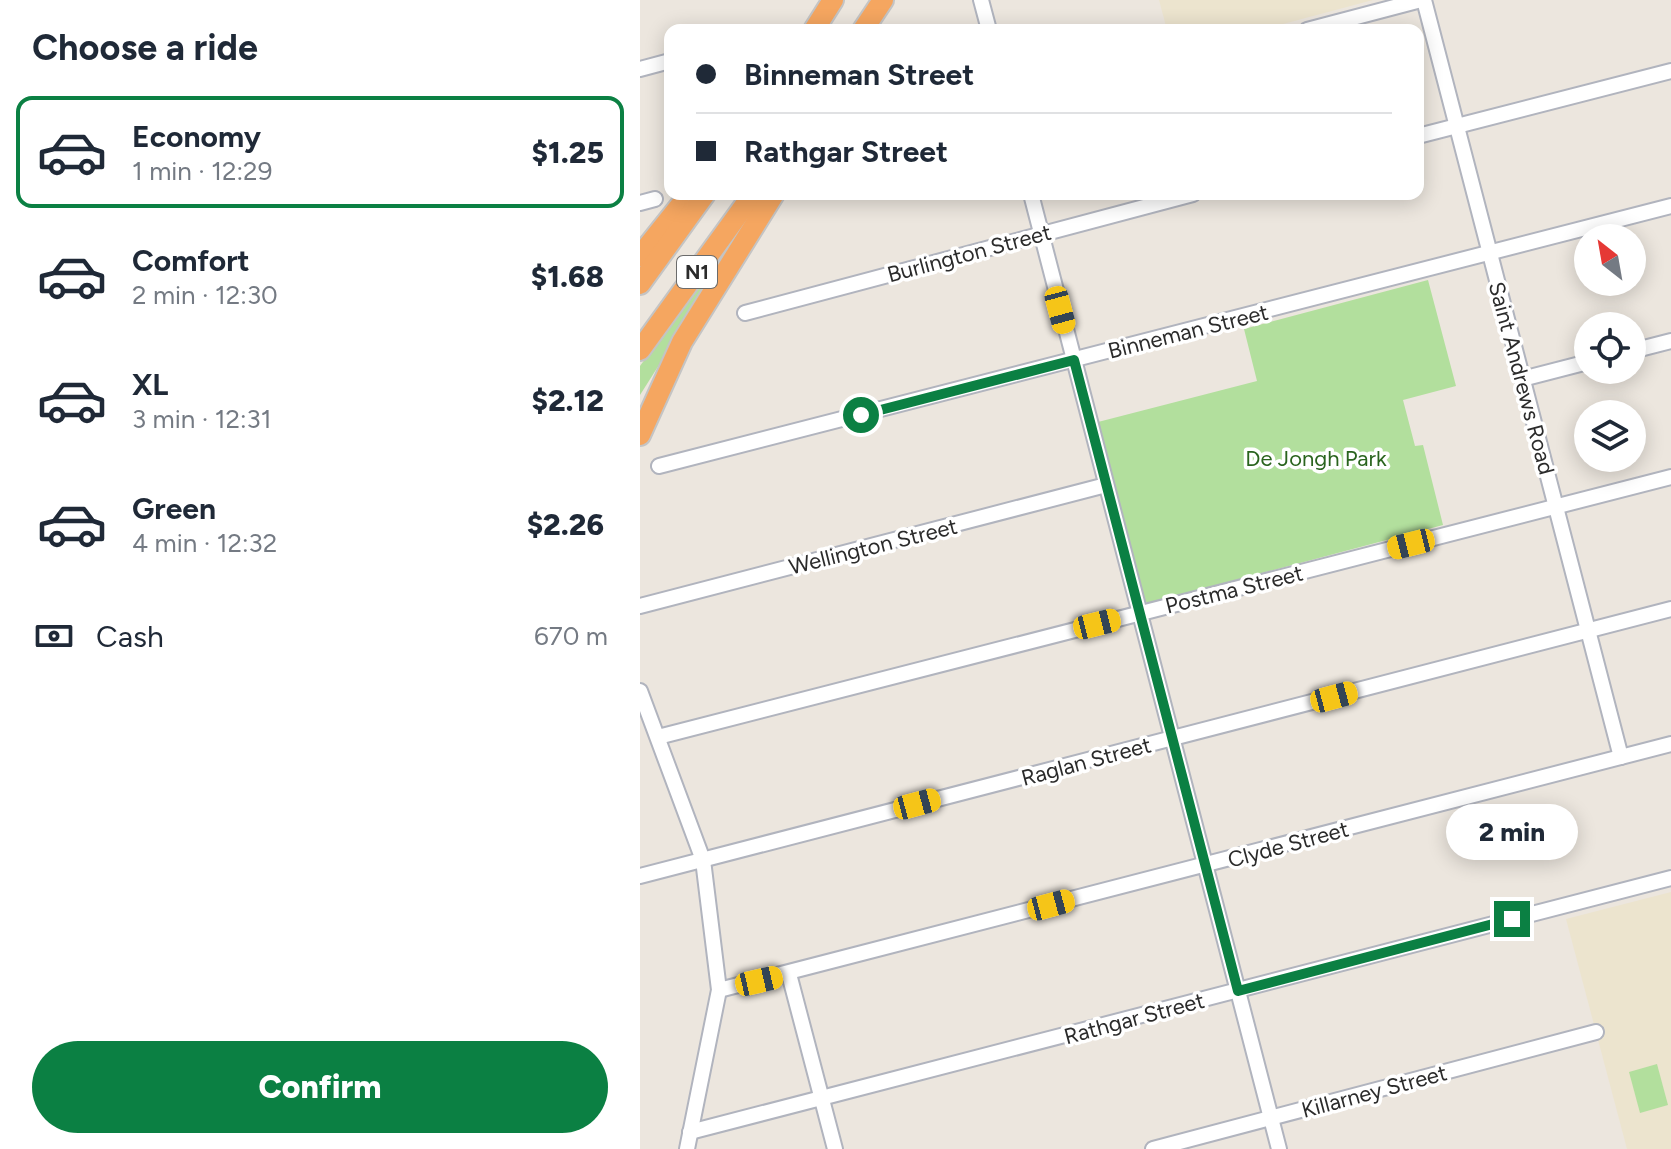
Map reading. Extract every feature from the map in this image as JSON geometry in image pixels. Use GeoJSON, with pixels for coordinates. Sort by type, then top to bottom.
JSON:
{"type":"FeatureCollection","features":[{"type":"Feature","properties":{"kind":"highway"},"geometry":{"type":"LineString","coordinates":[[818,24],[833,0]]}},
{"type":"Feature","properties":{"kind":"highway"},"geometry":{"type":"LineString","coordinates":[[867,24],[883,0]]}},
{"type":"Feature","properties":{"kind":"highway"},"geometry":{"type":"LineString","coordinates":[[875,24],[889,0]]}},
{"type":"Feature","properties":{"kind":"highway"},"geometry":{"type":"LineString","coordinates":[[640,256],[684,200]]}},
{"type":"Feature","properties":{"kind":"highway","name":"N1"},"geometry":{"type":"LineString","coordinates":[[640,284],[701,200]]}},
{"type":"Feature","properties":{"kind":"highway","name":"N1"},"geometry":{"type":"LineString","coordinates":[[640,350],[749,200]]}},
{"type":"Feature","properties":{"kind":"highway"},"geometry":{"type":"LineString","coordinates":[[640,435],[682,342],[770,200]]}},
{"type":"Feature","properties":{"kind":"street"},"geometry":{"type":"LineString","coordinates":[[981,0],[987,24]]}},
{"type":"Feature","properties":{"kind":"street"},"geometry":{"type":"LineString","coordinates":[[1330,24],[1422,0]]}},
{"type":"Feature","properties":{"kind":"street","name":"Saint Andrews Road"},"geometry":{"type":"LineString","coordinates":[[1422,0],[1621,757]]}},
{"type":"Feature","properties":{"kind":"street"},"geometry":{"type":"LineString","coordinates":[[640,69],[664,63]]}},
{"type":"Feature","properties":{"kind":"street"},"geometry":{"type":"LineString","coordinates":[[1424,134],[1671,71]]}},
{"type":"Feature","properties":{"kind":"street"},"geometry":{"type":"LineString","coordinates":[[1033,200],[1279,1149]]}},
{"type":"Feature","properties":{"kind":"street","name":"Burlington Street"},"geometry":{"type":"LineString","coordinates":[[745,313],[1170,200]]}},
{"type":"Feature","properties":{"kind":"street","name":"Binneman Street"},"geometry":{"type":"LineString","coordinates":[[659,466],[1671,206]]}},
{"type":"Feature","properties":{"kind":"street"},"geometry":{"type":"LineString","coordinates":[[1646,347],[1671,341]]}},
{"type":"Feature","properties":{"kind":"street"},"geometry":{"type":"LineString","coordinates":[[1522,379],[1574,366]]}},
{"type":"Feature","properties":{"kind":"street","name":"Postma Street"},"geometry":{"type":"LineString","coordinates":[[658,737],[1671,477]]}},
{"type":"Feature","properties":{"kind":"street","name":"Wellington Street"},"geometry":{"type":"LineString","coordinates":[[640,606],[1106,485]]}},
{"type":"Feature","properties":{"kind":"street","name":"Raglan Street"},"geometry":{"type":"LineString","coordinates":[[640,876],[1671,609]]}},
{"type":"Feature","properties":{"kind":"street"},"geometry":{"type":"LineString","coordinates":[[640,691],[703,860],[719,990],[687,1149]]}},
{"type":"Feature","properties":{"kind":"street","name":"Clyde Street"},"geometry":{"type":"LineString","coordinates":[[719,990],[1671,744]]}},
{"type":"Feature","properties":{"kind":"street"},"geometry":{"type":"LineString","coordinates":[[673,867],[689,856],[697,844]]}},
{"type":"Feature","properties":{"kind":"street","name":"Rathgar Street"},"geometry":{"type":"LineString","coordinates":[[690,1132],[1671,878]]}},
{"type":"Feature","properties":{"kind":"street"},"geometry":{"type":"LineString","coordinates":[[789,974],[835,1149]]}},
{"type":"Feature","properties":{"kind":"street","name":"Killarney Street"},"geometry":{"type":"LineString","coordinates":[[1153,1149],[1596,1032]]}},
{"type":"Feature","properties":{"kind":"shaded area"},"geometry":{"type":"Polygon","coordinates":[[[1159,0],[1373,0],[1283,24],[1165,24],[1159,0]]]}},
{"type":"Feature","properties":{"kind":"shaded area"},"geometry":{"type":"Polygon","coordinates":[[[1671,892],[1671,1149],[1627,1149],[1566,919],[1671,892]]]}},
{"type":"Feature","properties":{"kind":"green space"},"geometry":{"type":"Polygon","coordinates":[[[719,258],[725,261],[640,395],[640,366],[719,258]]]}},
{"type":"Feature","properties":{"kind":"green space","name":"De Jongh Park"},"geometry":{"type":"Polygon","coordinates":[[[1428,280],[1456,386],[1403,400],[1415,446],[1423,445],[1443,525],[1149,603],[1144,601],[1098,422],[1257,381],[1244,329],[1428,280]]]}},
{"type":"Feature","properties":{"kind":"green space"},"geometry":{"type":"Polygon","coordinates":[[[1657,1064],[1668,1105],[1640,1113],[1629,1072],[1657,1064]]]}},
{"type":"Feature","properties":{"kind":"route"},"geometry":{"type":"LineString","coordinates":[[861,415],[1074,360],[1238,991],[1512,919]]}}]}
